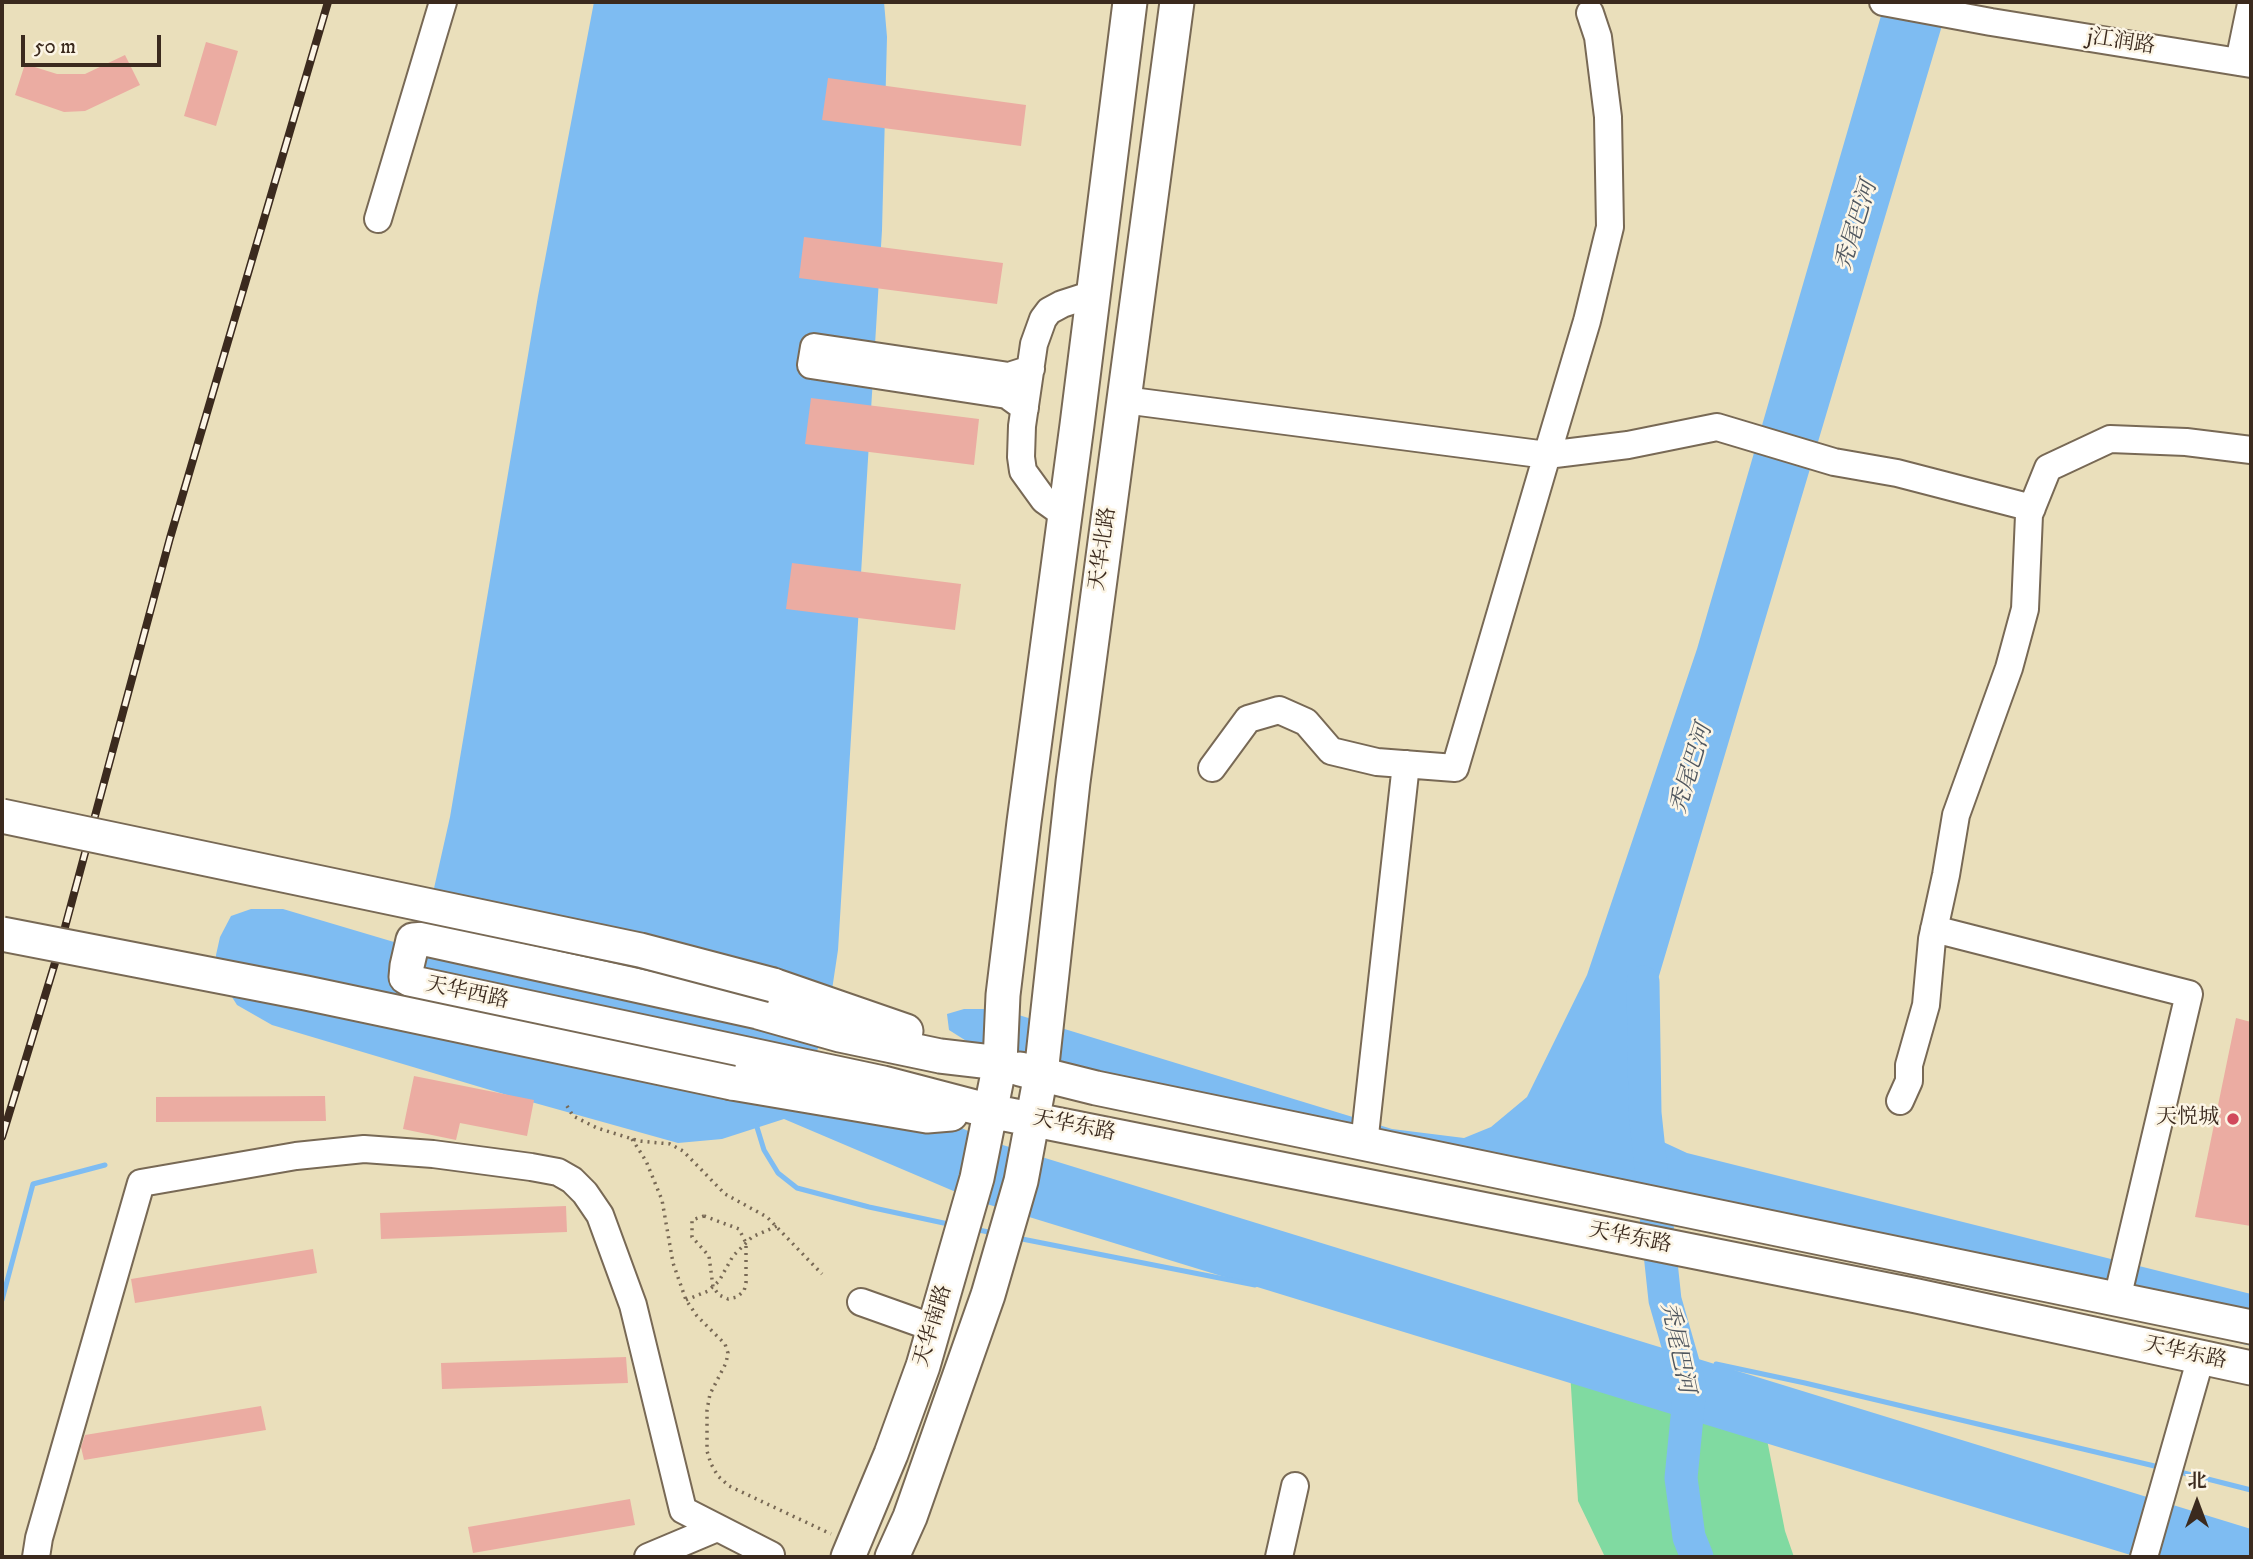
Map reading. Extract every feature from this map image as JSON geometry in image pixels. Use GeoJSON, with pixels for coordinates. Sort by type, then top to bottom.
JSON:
{"type":"FeatureCollection","features":[{"type":"Feature","properties":{"kind":"main road","name":"天华北路"},"geometry":{"type":"LineString","coordinates":[[1015,1092],[1005,981],[1130,2]]}},
{"type":"Feature","properties":{"kind":"main road","name":"天华北路"},"geometry":{"type":"LineString","coordinates":[[1015,1092],[1073,782],[1177,2]]}},
{"type":"Feature","properties":{"kind":"main road"},"geometry":{"type":"LineString","coordinates":[[2,816],[640,950],[773,985],[1015,1092]]}},
{"type":"Feature","properties":{"kind":"main road","name":"天华西路"},"geometry":{"type":"LineString","coordinates":[[2,934],[306,993],[732,1083],[927,1116],[1015,1092]]}},
{"type":"Feature","properties":{"kind":"main road","name":"天华西路"},"geometry":{"type":"LineString","coordinates":[[416,938],[434,941],[758,1012],[840,1035],[940,1056],[1015,1092],[883,1083],[418,984],[406,977],[411,944],[416,938]]}},
{"type":"Feature","properties":{"kind":"main road","name":"天华东路"},"geometry":{"type":"LineString","coordinates":[[1015,1092],[1096,1088],[2251,1326]]}},
{"type":"Feature","properties":{"kind":"main road","name":"天华东路"},"geometry":{"type":"LineString","coordinates":[[1015,1092],[1586,1231],[1728,1258],[2251,1368]]}},
{"type":"Feature","properties":{"kind":"main road","name":"天华南路"},"geometry":{"type":"LineString","coordinates":[[851,1551],[923,1366],[977,1178],[1015,1092]]}},
{"type":"Feature","properties":{"kind":"main road","name":"天华南路"},"geometry":{"type":"LineString","coordinates":[[892,1557],[910,1517],[988,1295],[1020,1181],[1015,1092]]}},
{"type":"Feature","properties":{"kind":"street"},"geometry":{"type":"LineString","coordinates":[[377,219],[443,2]]}},
{"type":"Feature","properties":{"kind":"street","name":"j江润路"},"geometry":{"type":"LineString","coordinates":[[1883,2],[2245,63]]}},
{"type":"Feature","properties":{"kind":"street"},"geometry":{"type":"LineString","coordinates":[[2245,63],[2251,4]]}},
{"type":"Feature","properties":{"kind":"street"},"geometry":{"type":"LineString","coordinates":[[1212,768],[1248,719],[1279,710],[1306,722],[1331,751],[1377,762],[1455,768],[1587,321],[1610,227],[1608,117],[1598,37],[1590,13]]}},
{"type":"Feature","properties":{"kind":"street"},"geometry":{"type":"LineString","coordinates":[[1065,515],[1044,500],[1023,471],[1020,457],[1025,408],[1037,330],[1049,311],[1093,294]]}},
{"type":"Feature","properties":{"kind":"street"},"geometry":{"type":"LineString","coordinates":[[1025,408],[1007,395],[811,365],[814,348],[1009,376],[1031,369]]}},
{"type":"Feature","properties":{"kind":"street"},"geometry":{"type":"LineString","coordinates":[[1124,400],[1547,455],[1628,444],[1717,427],[1834,462],[1897,473],[2032,508]]}},
{"type":"Feature","properties":{"kind":"street"},"geometry":{"type":"LineString","coordinates":[[1900,1101],[1909,1081],[1909,1066],[1926,1005],[1934,929],[1956,815],[2010,668],[2025,610],[2029,515],[2048,468],[2110,439],[2186,442],[2251,450]]}},
{"type":"Feature","properties":{"kind":"street"},"geometry":{"type":"LineString","coordinates":[[1364,1144],[1406,764]]}},
{"type":"Feature","properties":{"kind":"street"},"geometry":{"type":"LineString","coordinates":[[1934,929],[2189,994],[2117,1299]]}},
{"type":"Feature","properties":{"kind":"street"},"geometry":{"type":"LineString","coordinates":[[36,1557],[39,1538],[141,1183],[296,1156],[363,1149],[433,1154],[558,1172],[572,1180],[585,1193],[600,1215],[633,1306],[683,1510],[771,1555],[770,1557]]}},
{"type":"Feature","properties":{"kind":"street"},"geometry":{"type":"LineString","coordinates":[[861,1302],[934,1328]]}},
{"type":"Feature","properties":{"kind":"street"},"geometry":{"type":"LineString","coordinates":[[2144,1557],[2201,1357]]}},
{"type":"Feature","properties":{"kind":"street"},"geometry":{"type":"LineString","coordinates":[[1279,1557],[1295,1486]]}},
{"type":"Feature","properties":{"kind":"street"},"geometry":{"type":"LineString","coordinates":[[648,1557],[717,1528]]}},
{"type":"Feature","properties":{"kind":"path"},"geometry":{"type":"LineString","coordinates":[[567,1106],[573,1116],[586,1122],[632,1139],[670,1144],[683,1151],[725,1194],[755,1209],[777,1226],[822,1273]]}},
{"type":"Feature","properties":{"kind":"path"},"geometry":{"type":"LineString","coordinates":[[632,1139],[646,1161],[662,1200],[673,1263],[686,1300],[697,1316],[725,1344],[728,1353],[726,1363],[710,1394],[707,1410],[707,1451],[718,1476],[729,1486],[851,1551]]}},
{"type":"Feature","properties":{"kind":"path"},"geometry":{"type":"LineString","coordinates":[[704,1216],[738,1230],[746,1242],[744,1291],[737,1297],[728,1299],[719,1295],[713,1287],[709,1255],[692,1237],[692,1220],[704,1216]]}},
{"type":"Feature","properties":{"kind":"path"},"geometry":{"type":"LineString","coordinates":[[686,1300],[708,1292],[719,1281],[733,1255],[746,1242],[777,1226]]}},
{"type":"Feature","properties":{"kind":"green space"},"geometry":{"type":"Polygon","coordinates":[[[1570,1371],[1760,1404],[1785,1531],[1794,1557],[1605,1557],[1578,1501],[1570,1371]]]}},
{"type":"Feature","properties":{"kind":"water"},"geometry":{"type":"Polygon","coordinates":[[[594,2],[884,2],[887,37],[882,230],[838,950],[827,1023],[813,1062],[993,1142],[2251,1529],[2251,1557],[2137,1557],[977,1201],[784,1119],[722,1139],[678,1143],[272,1025],[237,1005],[217,973],[216,955],[220,937],[231,916],[251,909],[283,909],[394,942],[414,937],[428,915],[450,817],[538,296],[594,2]]]}},
{"type":"Feature","properties":{"kind":"water"},"geometry":{"type":"Polygon","coordinates":[[[1885,2],[1949,2],[1639,1043],[1631,1097],[1646,1134],[1687,1153],[2251,1294],[2251,1346],[1758,1223],[979,1049],[949,1030],[947,1014],[964,1009],[999,1009],[1392,1129],[1464,1138],[1491,1127],[1527,1097],[1587,975],[1697,649],[1885,2]]]}},
{"type":"Feature","properties":{"kind":"building"},"geometry":{"type":"Polygon","coordinates":[[[206,42],[238,51],[216,126],[184,116],[206,42]]]}},
{"type":"Feature","properties":{"kind":"building"},"geometry":{"type":"Polygon","coordinates":[[[125,55],[140,85],[85,111],[64,112],[15,95],[25,64],[57,74],[85,74],[125,55]]]}},
{"type":"Feature","properties":{"kind":"building"},"geometry":{"type":"Polygon","coordinates":[[[828,78],[1026,105],[1021,146],[822,120],[828,78]]]}},
{"type":"Feature","properties":{"kind":"building"},"geometry":{"type":"Polygon","coordinates":[[[804,237],[1003,263],[997,304],[799,278],[804,237]]]}},
{"type":"Feature","properties":{"kind":"building"},"geometry":{"type":"Polygon","coordinates":[[[811,398],[979,419],[974,465],[805,444],[811,398]]]}},
{"type":"Feature","properties":{"kind":"building"},"geometry":{"type":"Polygon","coordinates":[[[792,563],[961,584],[955,630],[786,609],[792,563]]]}},
{"type":"Feature","properties":{"kind":"building","name":"天悦城"},"geometry":{"type":"Polygon","coordinates":[[[2236,1018],[2251,1022],[2251,1226],[2195,1217],[2236,1018]]]}},
{"type":"Feature","properties":{"kind":"building"},"geometry":{"type":"Polygon","coordinates":[[[414,1076],[534,1100],[527,1136],[460,1123],[456,1140],[403,1129],[414,1076]]]}},
{"type":"Feature","properties":{"kind":"building"},"geometry":{"type":"Polygon","coordinates":[[[325,1096],[326,1121],[156,1122],[156,1097],[325,1096]]]}},
{"type":"Feature","properties":{"kind":"building"},"geometry":{"type":"Polygon","coordinates":[[[566,1206],[567,1232],[381,1239],[380,1213],[566,1206]]]}},
{"type":"Feature","properties":{"kind":"building"},"geometry":{"type":"Polygon","coordinates":[[[313,1249],[317,1273],[135,1303],[131,1279],[313,1249]]]}},
{"type":"Feature","properties":{"kind":"building"},"geometry":{"type":"Polygon","coordinates":[[[626,1357],[628,1383],[442,1389],[441,1363],[626,1357]]]}},
{"type":"Feature","properties":{"kind":"building"},"geometry":{"type":"Polygon","coordinates":[[[261,1406],[266,1430],[84,1460],[81,1447],[85,1435],[261,1406]]]}},
{"type":"Feature","properties":{"kind":"building"},"geometry":{"type":"Polygon","coordinates":[[[630,1499],[635,1525],[473,1553],[468,1527],[630,1499]]]}},
{"type":"Feature","properties":{"kind":"waterway","name":"秃尾巴河"},"geometry":{"type":"LineString","coordinates":[[1643,982],[1645,1113],[1665,1300],[1690,1387],[1681,1478],[1689,1537],[1697,1557]]}},
{"type":"Feature","properties":{"kind":"waterway"},"geometry":{"type":"LineString","coordinates":[[756,1124],[764,1150],[778,1173],[797,1188],[953,1225]]}},
{"type":"Feature","properties":{"kind":"waterway"},"geometry":{"type":"LineString","coordinates":[[2,1300],[33,1184],[105,1165]]}},
{"type":"Feature","properties":{"kind":"waterway"},"geometry":{"type":"LineString","coordinates":[[973,1229],[994,1233]]}},
{"type":"Feature","properties":{"kind":"waterway"},"geometry":{"type":"LineString","coordinates":[[1017,1238],[1255,1285]]}},
{"type":"Feature","properties":{"kind":"waterway"},"geometry":{"type":"LineString","coordinates":[[1716,1364],[2163,1468]]}},
{"type":"Feature","properties":{"kind":"waterway"},"geometry":{"type":"LineString","coordinates":[[2176,1471],[2251,1490]]}},
{"type":"Feature","properties":{"kind":"railway"},"geometry":{"type":"LineString","coordinates":[[2,1137],[58,953],[170,538],[328,2]]}},
{"type":"Feature","properties":{"kind":"place","name":"天悦城"},"geometry":{"type":"Point","coordinates":[2233,1119]}}]}
